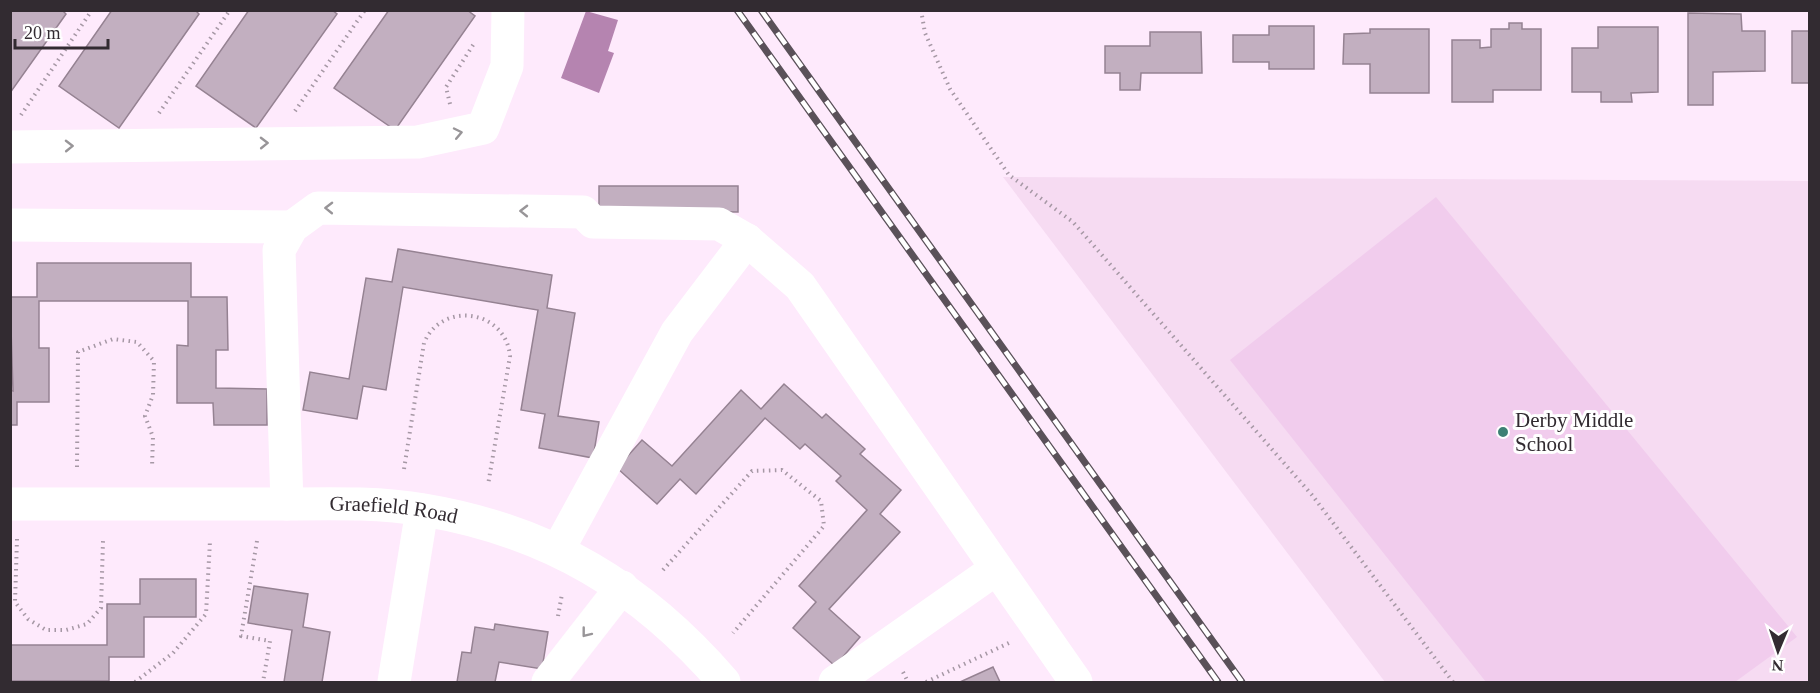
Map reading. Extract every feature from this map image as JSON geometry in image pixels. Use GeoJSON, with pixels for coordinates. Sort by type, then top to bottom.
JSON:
{"type":"FeatureCollection","features":[{"type":"Feature","properties":{"kind":"street"},"geometry":{"type":"LineString","coordinates":[[14,134],[136,145],[418,142],[483,128],[507,66],[508,10]]}},
{"type":"Feature","properties":{"kind":"street"},"geometry":{"type":"LineString","coordinates":[[287,504],[279,250],[292,227],[318,208],[583,212],[593,222],[719,224],[747,240],[800,286],[1076,682]]}},
{"type":"Feature","properties":{"kind":"street"},"geometry":{"type":"LineString","coordinates":[[10,225],[292,227]]}},
{"type":"Feature","properties":{"kind":"street"},"geometry":{"type":"LineString","coordinates":[[558,550],[677,332],[747,240]]}},
{"type":"Feature","properties":{"kind":"street","name":"Graefield Road"},"geometry":{"type":"LineString","coordinates":[[10,504],[287,504],[422,510],[487,524],[558,550],[622,587],[693,646],[724,682]]}},
{"type":"Feature","properties":{"kind":"street"},"geometry":{"type":"LineString","coordinates":[[394,682],[422,510]]}},
{"type":"Feature","properties":{"kind":"street"},"geometry":{"type":"LineString","coordinates":[[835,682],[996,569]]}},
{"type":"Feature","properties":{"kind":"street"},"geometry":{"type":"LineString","coordinates":[[548,682],[622,587]]}},
{"type":"Feature","properties":{"kind":"path"},"geometry":{"type":"LineString","coordinates":[[14,134],[92,10]]}},
{"type":"Feature","properties":{"kind":"path"},"geometry":{"type":"LineString","coordinates":[[136,145],[230,10]]}},
{"type":"Feature","properties":{"kind":"path"},"geometry":{"type":"LineString","coordinates":[[272,143],[365,10]]}},
{"type":"Feature","properties":{"kind":"path"},"geometry":{"type":"LineString","coordinates":[[921,10],[925,33],[950,89],[1009,175],[1073,222],[1312,495],[1453,682]]}},
{"type":"Feature","properties":{"kind":"path"},"geometry":{"type":"LineString","coordinates":[[458,133],[446,87],[481,32]]}},
{"type":"Feature","properties":{"kind":"path"},"geometry":{"type":"LineString","coordinates":[[404,470],[424,343],[435,324],[449,317],[472,316],[498,327],[509,345],[510,356],[488,485]]}},
{"type":"Feature","properties":{"kind":"path"},"geometry":{"type":"LineString","coordinates":[[77,467],[78,352],[113,339],[137,342],[154,361],[153,395],[145,416],[153,437],[152,467]]}},
{"type":"Feature","properties":{"kind":"path"},"geometry":{"type":"LineString","coordinates":[[663,570],[752,471],[782,470],[821,501],[824,526],[733,633]]}},
{"type":"Feature","properties":{"kind":"path"},"geometry":{"type":"LineString","coordinates":[[17,539],[15,602],[28,620],[46,630],[66,630],[87,624],[101,608],[103,541]]}},
{"type":"Feature","properties":{"kind":"path"},"geometry":{"type":"LineString","coordinates":[[135,682],[173,653],[206,614],[210,541]]}},
{"type":"Feature","properties":{"kind":"path"},"geometry":{"type":"LineString","coordinates":[[257,541],[241,636],[270,641],[263,682]]}},
{"type":"Feature","properties":{"kind":"path"},"geometry":{"type":"LineString","coordinates":[[926,682],[1038,629]]}},
{"type":"Feature","properties":{"kind":"shaded area"},"geometry":{"type":"Polygon","coordinates":[[[586,11],[618,20],[608,51],[614,53],[599,93],[561,78],[586,11]]]}},
{"type":"Feature","properties":{"kind":"shaded area","name":"Derby Middle School"},"geometry":{"type":"Polygon","coordinates":[[[1003,177],[1809,181],[1809,682],[1385,682],[1003,177]]]}},
{"type":"Feature","properties":{"kind":"shaded area"},"geometry":{"type":"Polygon","coordinates":[[[1436,197],[1797,637],[1735,682],[1486,682],[1230,360],[1436,197]]]}},
{"type":"Feature","properties":{"kind":"building"},"geometry":{"type":"Polygon","coordinates":[[[10,10],[62,10],[66,14],[10,93],[10,10]]]}},
{"type":"Feature","properties":{"kind":"building"},"geometry":{"type":"Polygon","coordinates":[[[112,10],[195,10],[199,14],[119,128],[59,86],[112,10]]]}},
{"type":"Feature","properties":{"kind":"building"},"geometry":{"type":"Polygon","coordinates":[[[249,10],[332,10],[337,14],[256,128],[196,86],[249,10]]]}},
{"type":"Feature","properties":{"kind":"building"},"geometry":{"type":"Polygon","coordinates":[[[389,10],[467,10],[475,16],[395,130],[334,88],[389,10]]]}},
{"type":"Feature","properties":{"kind":"building"},"geometry":{"type":"Polygon","coordinates":[[[1688,13],[1741,14],[1742,31],[1765,31],[1765,71],[1713,72],[1713,105],[1688,105],[1688,13]]]}},
{"type":"Feature","properties":{"kind":"building"},"geometry":{"type":"Polygon","coordinates":[[[1509,23],[1522,23],[1522,29],[1541,29],[1541,90],[1493,90],[1493,102],[1452,102],[1452,40],[1480,40],[1480,48],[1491,47],[1491,29],[1509,29],[1509,23]]]}},
{"type":"Feature","properties":{"kind":"building"},"geometry":{"type":"Polygon","coordinates":[[[1269,26],[1314,26],[1314,69],[1269,69],[1269,62],[1233,62],[1233,35],[1269,35],[1269,26]]]}},
{"type":"Feature","properties":{"kind":"building"},"geometry":{"type":"Polygon","coordinates":[[[1598,27],[1658,27],[1658,92],[1631,93],[1632,102],[1601,102],[1601,92],[1572,92],[1572,48],[1598,48],[1598,27]]]}},
{"type":"Feature","properties":{"kind":"building"},"geometry":{"type":"Polygon","coordinates":[[[1370,29],[1429,29],[1429,93],[1370,93],[1370,64],[1343,64],[1344,34],[1370,33],[1370,29]]]}},
{"type":"Feature","properties":{"kind":"building"},"geometry":{"type":"Polygon","coordinates":[[[1792,31],[1810,31],[1810,83],[1792,83],[1792,31]]]}},
{"type":"Feature","properties":{"kind":"building"},"geometry":{"type":"Polygon","coordinates":[[[1150,32],[1201,32],[1202,73],[1141,73],[1140,90],[1120,90],[1120,73],[1105,73],[1105,46],[1150,46],[1150,32]]]}},
{"type":"Feature","properties":{"kind":"building"},"geometry":{"type":"Polygon","coordinates":[[[599,186],[738,186],[738,212],[599,211],[599,186]]]}},
{"type":"Feature","properties":{"kind":"building"},"geometry":{"type":"Polygon","coordinates":[[[398,249],[552,275],[547,308],[575,313],[558,416],[599,422],[593,458],[539,448],[545,414],[521,410],[538,310],[403,287],[386,390],[363,386],[357,419],[303,410],[310,372],[349,379],[366,278],[392,282],[398,249]]]}},
{"type":"Feature","properties":{"kind":"building"},"geometry":{"type":"Polygon","coordinates":[[[37,263],[191,263],[191,297],[227,297],[228,350],[216,350],[216,388],[267,389],[267,425],[214,425],[213,403],[177,403],[177,345],[188,346],[188,301],[39,301],[39,348],[49,348],[49,402],[17,402],[17,425],[10,425],[10,390],[13,391],[10,297],[37,297],[37,263]]]}},
{"type":"Feature","properties":{"kind":"building"},"geometry":{"type":"Polygon","coordinates":[[[784,384],[822,418],[826,414],[865,449],[860,454],[901,490],[880,514],[900,532],[829,609],[860,637],[835,666],[793,628],[816,602],[799,586],[867,510],[836,481],[841,476],[805,444],[800,449],[765,418],[696,494],[680,479],[657,504],[617,468],[642,440],[672,466],[741,390],[761,409],[784,384]]]}},
{"type":"Feature","properties":{"kind":"building"},"geometry":{"type":"Polygon","coordinates":[[[140,579],[196,579],[196,617],[144,617],[144,657],[109,657],[109,681],[10,681],[10,645],[107,645],[107,604],[140,604],[140,579]]]}},
{"type":"Feature","properties":{"kind":"building"},"geometry":{"type":"Polygon","coordinates":[[[254,586],[308,594],[303,627],[330,632],[322,682],[284,682],[292,630],[248,623],[254,586]]]}},
{"type":"Feature","properties":{"kind":"building"},"geometry":{"type":"Polygon","coordinates":[[[495,624],[548,632],[542,669],[499,662],[495,682],[457,682],[462,652],[471,653],[475,627],[494,630],[495,624]]]}},
{"type":"Feature","properties":{"kind":"building"},"geometry":{"type":"Polygon","coordinates":[[[993,667],[1000,682],[960,682],[993,667]]]}},
{"type":"Feature","properties":{"kind":"railway"},"geometry":{"type":"LineString","coordinates":[[737,10],[1218,682]]}},
{"type":"Feature","properties":{"kind":"railway"},"geometry":{"type":"LineString","coordinates":[[761,10],[1242,682]]}},
{"type":"Feature","properties":{"kind":"place","name":"Derby Middle School"},"geometry":{"type":"Point","coordinates":[1503,432]}}]}
